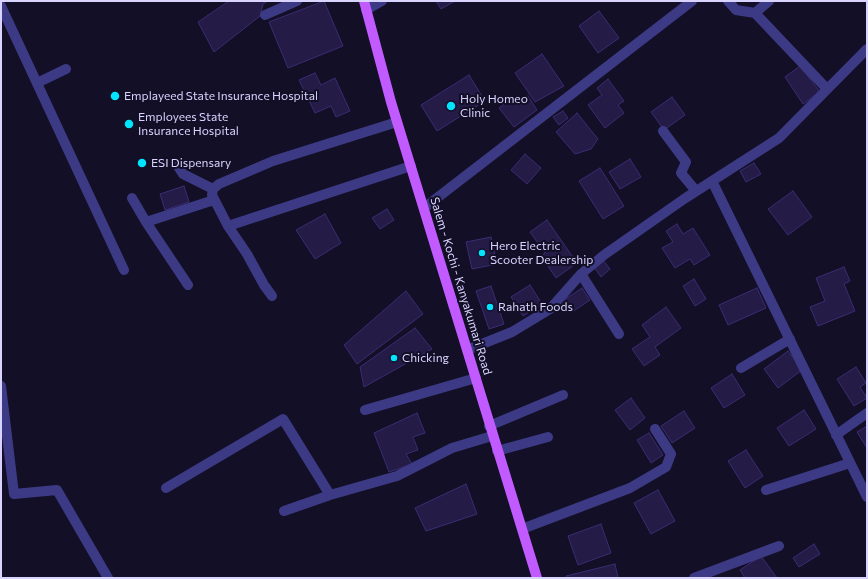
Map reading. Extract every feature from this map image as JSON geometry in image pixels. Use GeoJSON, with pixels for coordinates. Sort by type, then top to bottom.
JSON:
{"type":"FeatureCollection","features":[{"type":"Feature","properties":{"kind":"main road","name":"Salem - Kochi - Kanyakumari Road"},"geometry":{"type":"LineString","coordinates":[[365,5],[397,122],[537,578]]}},
{"type":"Feature","properties":{"kind":"street"},"geometry":{"type":"LineString","coordinates":[[265,15],[297,1]]}},
{"type":"Feature","properties":{"kind":"street"},"geometry":{"type":"LineString","coordinates":[[365,5],[382,1]]}},
{"type":"Feature","properties":{"kind":"street"},"geometry":{"type":"LineString","coordinates":[[424,208],[692,1]]}},
{"type":"Feature","properties":{"kind":"street"},"geometry":{"type":"LineString","coordinates":[[728,1],[736,10],[755,13],[826,89]]}},
{"type":"Feature","properties":{"kind":"street"},"geometry":{"type":"LineString","coordinates":[[755,13],[769,1]]}},
{"type":"Feature","properties":{"kind":"street"},"geometry":{"type":"LineString","coordinates":[[1,6],[124,270]]}},
{"type":"Feature","properties":{"kind":"street"},"geometry":{"type":"LineString","coordinates":[[467,350],[512,332],[550,309],[581,274],[696,191],[779,138],[867,49]]}},
{"type":"Feature","properties":{"kind":"street"},"geometry":{"type":"LineString","coordinates":[[37,83],[66,70]]}},
{"type":"Feature","properties":{"kind":"street"},"geometry":{"type":"LineString","coordinates":[[146,222],[214,194],[219,184],[272,161],[397,122]]}},
{"type":"Feature","properties":{"kind":"street"},"geometry":{"type":"LineString","coordinates":[[663,131],[686,162],[681,173],[696,191]]}},
{"type":"Feature","properties":{"kind":"street"},"geometry":{"type":"LineString","coordinates":[[176,163],[183,174],[214,194],[228,226],[272,296]]}},
{"type":"Feature","properties":{"kind":"street"},"geometry":{"type":"LineString","coordinates":[[228,226],[411,166]]}},
{"type":"Feature","properties":{"kind":"street"},"geometry":{"type":"LineString","coordinates":[[712,181],[867,497]]}},
{"type":"Feature","properties":{"kind":"street"},"geometry":{"type":"LineString","coordinates":[[132,198],[146,222],[188,285]]}},
{"type":"Feature","properties":{"kind":"street"},"geometry":{"type":"LineString","coordinates":[[581,274],[619,334]]}},
{"type":"Feature","properties":{"kind":"street"},"geometry":{"type":"LineString","coordinates":[[741,368],[790,339]]}},
{"type":"Feature","properties":{"kind":"street"},"geometry":{"type":"LineString","coordinates":[[365,410],[476,378]]}},
{"type":"Feature","properties":{"kind":"street"},"geometry":{"type":"LineString","coordinates":[[1,386],[14,494],[57,490],[108,578]]}},
{"type":"Feature","properties":{"kind":"street"},"geometry":{"type":"LineString","coordinates":[[284,511],[330,495],[397,476],[563,395]]}},
{"type":"Feature","properties":{"kind":"street"},"geometry":{"type":"LineString","coordinates":[[836,435],[867,414]]}},
{"type":"Feature","properties":{"kind":"street"},"geometry":{"type":"LineString","coordinates":[[166,488],[282,419],[330,495]]}},
{"type":"Feature","properties":{"kind":"street"},"geometry":{"type":"LineString","coordinates":[[522,529],[630,488],[666,467],[671,454],[655,430]]}},
{"type":"Feature","properties":{"kind":"street"},"geometry":{"type":"LineString","coordinates":[[497,451],[548,437]]}},
{"type":"Feature","properties":{"kind":"street"},"geometry":{"type":"LineString","coordinates":[[766,490],[850,463]]}},
{"type":"Feature","properties":{"kind":"street"},"geometry":{"type":"LineString","coordinates":[[694,578],[779,546]]}},
{"type":"Feature","properties":{"kind":"building"},"geometry":{"type":"Polygon","coordinates":[[[229,1],[268,1],[263,4],[260,16],[214,52],[198,22],[229,1]]]}},
{"type":"Feature","properties":{"kind":"building"},"geometry":{"type":"Polygon","coordinates":[[[324,1],[343,46],[288,68],[269,22],[324,1]]]}},
{"type":"Feature","properties":{"kind":"building"},"geometry":{"type":"Polygon","coordinates":[[[436,1],[455,1],[441,9],[436,1]]]}},
{"type":"Feature","properties":{"kind":"building"},"geometry":{"type":"Polygon","coordinates":[[[599,11],[619,38],[598,53],[579,26],[599,11]]]}},
{"type":"Feature","properties":{"kind":"building"},"geometry":{"type":"Polygon","coordinates":[[[542,54],[564,86],[535,102],[515,73],[542,54]]]}},
{"type":"Feature","properties":{"kind":"building"},"geometry":{"type":"Polygon","coordinates":[[[800,66],[820,92],[803,104],[785,77],[800,66]]]}},
{"type":"Feature","properties":{"kind":"building"},"geometry":{"type":"Polygon","coordinates":[[[315,73],[321,85],[335,78],[350,111],[336,117],[331,106],[315,113],[299,80],[315,73]]]}},
{"type":"Feature","properties":{"kind":"building"},"geometry":{"type":"Polygon","coordinates":[[[469,75],[485,101],[437,131],[421,105],[469,75]]]}},
{"type":"Feature","properties":{"kind":"building"},"geometry":{"type":"Polygon","coordinates":[[[608,79],[624,101],[618,105],[624,113],[605,128],[588,105],[602,95],[597,88],[608,79]]]}},
{"type":"Feature","properties":{"kind":"building"},"geometry":{"type":"Polygon","coordinates":[[[528,96],[537,110],[514,127],[499,108],[513,98],[518,104],[528,96]]]}},
{"type":"Feature","properties":{"kind":"building"},"geometry":{"type":"Polygon","coordinates":[[[672,97],[685,115],[664,130],[651,112],[672,97]]]}},
{"type":"Feature","properties":{"kind":"building"},"geometry":{"type":"Polygon","coordinates":[[[563,111],[568,118],[559,125],[553,117],[563,111]]]}},
{"type":"Feature","properties":{"kind":"building"},"geometry":{"type":"Polygon","coordinates":[[[577,113],[598,139],[591,149],[575,154],[556,132],[577,113]]]}},
{"type":"Feature","properties":{"kind":"building"},"geometry":{"type":"Polygon","coordinates":[[[525,154],[541,168],[527,184],[511,170],[525,154]]]}},
{"type":"Feature","properties":{"kind":"building"},"geometry":{"type":"Polygon","coordinates":[[[630,159],[641,177],[620,189],[609,172],[630,159]]]}},
{"type":"Feature","properties":{"kind":"building"},"geometry":{"type":"Polygon","coordinates":[[[754,163],[761,174],[746,182],[740,171],[754,163]]]}},
{"type":"Feature","properties":{"kind":"building"},"geometry":{"type":"Polygon","coordinates":[[[600,168],[624,206],[603,219],[579,181],[600,168]]]}},
{"type":"Feature","properties":{"kind":"building"},"geometry":{"type":"Polygon","coordinates":[[[184,186],[189,202],[165,210],[160,194],[184,186]]]}},
{"type":"Feature","properties":{"kind":"building"},"geometry":{"type":"Polygon","coordinates":[[[793,191],[812,217],[788,235],[768,209],[793,191]]]}},
{"type":"Feature","properties":{"kind":"building"},"geometry":{"type":"Polygon","coordinates":[[[387,209],[394,220],[380,229],[372,218],[387,209]]]}},
{"type":"Feature","properties":{"kind":"building"},"geometry":{"type":"Polygon","coordinates":[[[325,214],[341,243],[315,259],[296,230],[325,214]]]}},
{"type":"Feature","properties":{"kind":"building"},"geometry":{"type":"Polygon","coordinates":[[[547,220],[577,263],[556,278],[541,256],[545,253],[530,232],[547,220]]]}},
{"type":"Feature","properties":{"kind":"building"},"geometry":{"type":"Polygon","coordinates":[[[677,224],[683,234],[693,228],[710,255],[694,265],[690,259],[675,268],[662,248],[673,242],[666,231],[677,224]]]}},
{"type":"Feature","properties":{"kind":"building","name":"Hero Electric Scooter Dealership"},"geometry":{"type":"Polygon","coordinates":[[[491,237],[497,264],[472,269],[466,242],[491,237]]]}},
{"type":"Feature","properties":{"kind":"building"},"geometry":{"type":"Polygon","coordinates":[[[603,260],[610,269],[601,277],[594,267],[603,260]]]}},
{"type":"Feature","properties":{"kind":"building"},"geometry":{"type":"Polygon","coordinates":[[[844,267],[850,281],[844,284],[855,311],[818,326],[810,307],[825,301],[816,278],[844,267]]]}},
{"type":"Feature","properties":{"kind":"building"},"geometry":{"type":"Polygon","coordinates":[[[694,279],[706,299],[695,306],[683,286],[694,279]]]}},
{"type":"Feature","properties":{"kind":"building"},"geometry":{"type":"Polygon","coordinates":[[[530,285],[542,304],[523,316],[511,297],[530,285]]]}},
{"type":"Feature","properties":{"kind":"building","name":"Rahath Foods"},"geometry":{"type":"Polygon","coordinates":[[[491,286],[504,324],[489,329],[476,291],[491,286]]]}},
{"type":"Feature","properties":{"kind":"building"},"geometry":{"type":"Polygon","coordinates":[[[582,288],[590,300],[572,312],[564,300],[582,288]]]}},
{"type":"Feature","properties":{"kind":"building"},"geometry":{"type":"Polygon","coordinates":[[[757,288],[766,308],[728,325],[719,305],[757,288]]]}},
{"type":"Feature","properties":{"kind":"building"},"geometry":{"type":"Polygon","coordinates":[[[406,291],[423,314],[357,364],[344,345],[406,291]]]}},
{"type":"Feature","properties":{"kind":"building"},"geometry":{"type":"Polygon","coordinates":[[[666,307],[681,328],[655,347],[660,355],[644,366],[632,349],[650,337],[642,325],[666,307]]]}},
{"type":"Feature","properties":{"kind":"building","name":"Chicking"},"geometry":{"type":"Polygon","coordinates":[[[415,328],[432,349],[364,387],[360,367],[415,328]]]}},
{"type":"Feature","properties":{"kind":"building"},"geometry":{"type":"Polygon","coordinates":[[[788,351],[802,370],[778,388],[764,369],[788,351]]]}},
{"type":"Feature","properties":{"kind":"building"},"geometry":{"type":"Polygon","coordinates":[[[856,367],[866,383],[860,387],[867,398],[854,406],[837,379],[856,367]]]}},
{"type":"Feature","properties":{"kind":"building"},"geometry":{"type":"Polygon","coordinates":[[[732,374],[745,395],[724,408],[711,388],[732,374]]]}},
{"type":"Feature","properties":{"kind":"building"},"geometry":{"type":"Polygon","coordinates":[[[631,398],[645,418],[630,430],[615,410],[631,398]]]}},
{"type":"Feature","properties":{"kind":"building"},"geometry":{"type":"Polygon","coordinates":[[[804,410],[816,429],[789,446],[777,428],[804,410]]]}},
{"type":"Feature","properties":{"kind":"building"},"geometry":{"type":"Polygon","coordinates":[[[684,411],[695,428],[672,443],[661,426],[684,411]]]}},
{"type":"Feature","properties":{"kind":"building"},"geometry":{"type":"Polygon","coordinates":[[[417,413],[425,433],[413,437],[418,450],[406,454],[412,464],[389,472],[374,433],[417,413]]]}},
{"type":"Feature","properties":{"kind":"building"},"geometry":{"type":"Polygon","coordinates":[[[867,426],[867,448],[857,432],[867,426]]]}},
{"type":"Feature","properties":{"kind":"building"},"geometry":{"type":"Polygon","coordinates":[[[649,433],[663,455],[651,463],[637,440],[649,433]]]}},
{"type":"Feature","properties":{"kind":"building"},"geometry":{"type":"Polygon","coordinates":[[[746,450],[763,476],[745,488],[728,461],[746,450]]]}},
{"type":"Feature","properties":{"kind":"building"},"geometry":{"type":"Polygon","coordinates":[[[466,484],[477,514],[426,531],[415,508],[466,484]]]}},
{"type":"Feature","properties":{"kind":"building"},"geometry":{"type":"Polygon","coordinates":[[[658,490],[675,521],[651,534],[634,503],[658,490]]]}},
{"type":"Feature","properties":{"kind":"building"},"geometry":{"type":"Polygon","coordinates":[[[601,524],[611,553],[578,565],[568,536],[601,524]]]}},
{"type":"Feature","properties":{"kind":"building"},"geometry":{"type":"Polygon","coordinates":[[[814,544],[820,554],[799,567],[793,558],[814,544]]]}},
{"type":"Feature","properties":{"kind":"building"},"geometry":{"type":"Polygon","coordinates":[[[761,556],[777,578],[745,578],[740,570],[761,556]]]}},
{"type":"Feature","properties":{"kind":"building"},"geometry":{"type":"Polygon","coordinates":[[[615,564],[618,578],[567,578],[566,576],[615,564]]]}},
{"type":"Feature","properties":{"kind":"place","name":"Emplayeed State Insurance Hospital"},"geometry":{"type":"Point","coordinates":[115,96]}},
{"type":"Feature","properties":{"kind":"place","name":"Holy Homeo Clinic"},"geometry":{"type":"Point","coordinates":[451,106]}},
{"type":"Feature","properties":{"kind":"place","name":"Employees State Insurance Hospital"},"geometry":{"type":"Point","coordinates":[129,124]}},
{"type":"Feature","properties":{"kind":"place","name":"ESI Dispensary"},"geometry":{"type":"Point","coordinates":[142,163]}},
{"type":"Feature","properties":{"kind":"place","name":"Hero Electric Scooter Dealership"},"geometry":{"type":"Point","coordinates":[482,253]}},
{"type":"Feature","properties":{"kind":"place","name":"Rahath Foods"},"geometry":{"type":"Point","coordinates":[490,307]}},
{"type":"Feature","properties":{"kind":"place","name":"Chicking"},"geometry":{"type":"Point","coordinates":[394,358]}}]}
